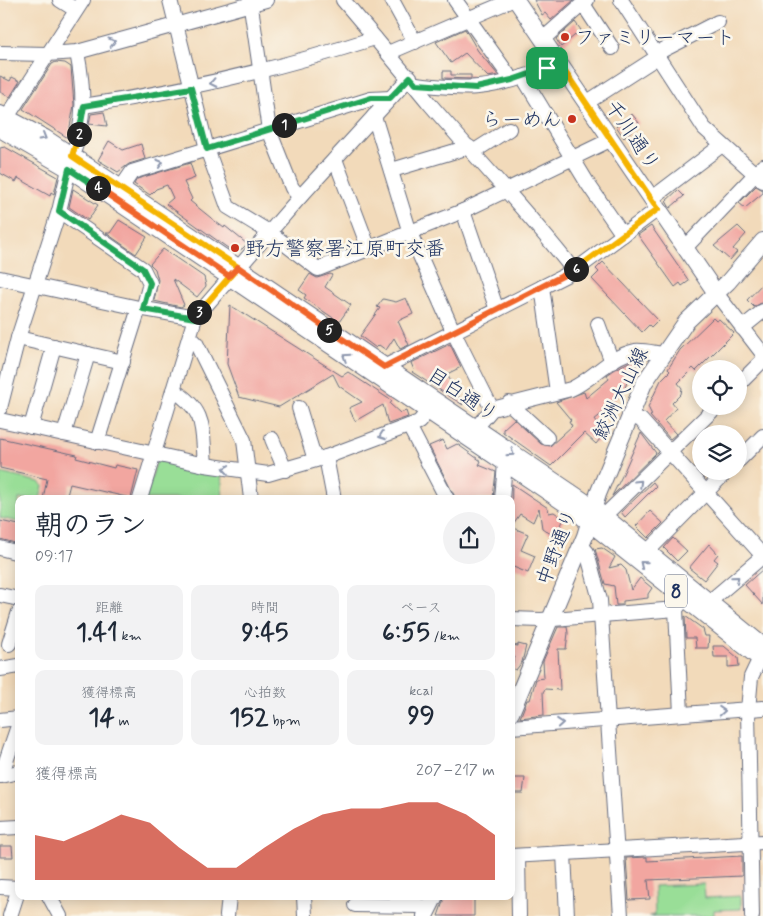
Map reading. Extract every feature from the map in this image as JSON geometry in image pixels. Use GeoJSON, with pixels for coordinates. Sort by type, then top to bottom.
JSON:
{"type":"FeatureCollection","features":[{"type":"Feature","properties":{"kind":"main road","name":"千川通り"},"geometry":{"type":"LineString","coordinates":[[516,0],[716,293]]}},
{"type":"Feature","properties":{"kind":"main road","name":"目白通り"},"geometry":{"type":"LineString","coordinates":[[1,124],[121,188],[233,272],[384,367],[505,463],[596,515],[681,604],[762,655]]}},
{"type":"Feature","properties":{"kind":"main road","name":"目白通り"},"geometry":{"type":"LineString","coordinates":[[71,162],[432,406],[476,429],[648,551],[709,602],[762,655]]}},
{"type":"Feature","properties":{"kind":"main road","name":"鮫洲大山線"},"geometry":{"type":"LineString","coordinates":[[596,515],[629,415],[644,384],[662,354],[686,322],[716,293],[763,241]]}},
{"type":"Feature","properties":{"kind":"main road","name":"中野通り"},"geometry":{"type":"LineString","coordinates":[[515,692],[596,515]]}},
{"type":"Feature","properties":{"kind":"main road"},"geometry":{"type":"LineString","coordinates":[[426,914],[433,900]]}},
{"type":"Feature","properties":{"kind":"street"},"geometry":{"type":"LineString","coordinates":[[1,124],[80,5],[60,0]]}},
{"type":"Feature","properties":{"kind":"street"},"geometry":{"type":"LineString","coordinates":[[170,0],[207,149],[228,207],[268,232],[318,269],[463,211],[610,140]]}},
{"type":"Feature","properties":{"kind":"street"},"geometry":{"type":"LineString","coordinates":[[0,53],[47,54],[77,52],[177,26],[250,2],[266,0]]}},
{"type":"Feature","properties":{"kind":"street"},"geometry":{"type":"LineString","coordinates":[[343,0],[508,190],[574,271]]}},
{"type":"Feature","properties":{"kind":"street"},"geometry":{"type":"LineString","coordinates":[[392,0],[415,42]]}},
{"type":"Feature","properties":{"kind":"street"},"geometry":{"type":"LineString","coordinates":[[455,0],[517,79],[623,235]]}},
{"type":"Feature","properties":{"kind":"street"},"geometry":{"type":"LineString","coordinates":[[388,53],[512,0]]}},
{"type":"Feature","properties":{"kind":"street"},"geometry":{"type":"LineString","coordinates":[[622,0],[704,128],[722,145],[760,174],[685,248]]}},
{"type":"Feature","properties":{"kind":"street"},"geometry":{"type":"LineString","coordinates":[[250,2],[269,130],[292,188],[300,197]]}},
{"type":"Feature","properties":{"kind":"street"},"geometry":{"type":"LineString","coordinates":[[543,39],[580,3],[612,48]]}},
{"type":"Feature","properties":{"kind":"street"},"geometry":{"type":"LineString","coordinates":[[586,103],[658,55],[718,22]]}},
{"type":"Feature","properties":{"kind":"street"},"geometry":{"type":"LineString","coordinates":[[84,106],[191,88],[261,72],[375,38]]}},
{"type":"Feature","properties":{"kind":"street"},"geometry":{"type":"LineString","coordinates":[[0,408],[3,384],[59,211],[77,143],[84,106],[83,81],[77,52]]}},
{"type":"Feature","properties":{"kind":"street"},"geometry":{"type":"LineString","coordinates":[[141,495],[195,318],[268,232],[390,98],[413,81],[476,88],[517,79],[559,63]]}},
{"type":"Feature","properties":{"kind":"street"},"geometry":{"type":"LineString","coordinates":[[121,188],[132,172],[371,98],[390,98]]}},
{"type":"Feature","properties":{"kind":"street"},"geometry":{"type":"LineString","coordinates":[[374,116],[410,233],[452,331],[492,409]]}},
{"type":"Feature","properties":{"kind":"street"},"geometry":{"type":"LineString","coordinates":[[392,170],[471,149],[509,129]]}},
{"type":"Feature","properties":{"kind":"street"},"geometry":{"type":"LineString","coordinates":[[384,367],[574,271],[623,235],[722,145]]}},
{"type":"Feature","properties":{"kind":"street"},"geometry":{"type":"LineString","coordinates":[[335,159],[368,249]]}},
{"type":"Feature","properties":{"kind":"street"},"geometry":{"type":"LineString","coordinates":[[59,211],[143,269],[150,283],[97,442]]}},
{"type":"Feature","properties":{"kind":"street"},"geometry":{"type":"LineString","coordinates":[[463,211],[498,310]]}},
{"type":"Feature","properties":{"kind":"street"},"geometry":{"type":"LineString","coordinates":[[0,278],[195,318]]}},
{"type":"Feature","properties":{"kind":"street"},"geometry":{"type":"LineString","coordinates":[[542,287],[557,392]]}},
{"type":"Feature","properties":{"kind":"street"},"geometry":{"type":"LineString","coordinates":[[716,293],[763,354]]}},
{"type":"Feature","properties":{"kind":"street"},"geometry":{"type":"LineString","coordinates":[[742,328],[763,312]]}},
{"type":"Feature","properties":{"kind":"street"},"geometry":{"type":"LineString","coordinates":[[598,324],[612,362]]}},
{"type":"Feature","properties":{"kind":"street"},"geometry":{"type":"LineString","coordinates":[[18,338],[123,362]]}},
{"type":"Feature","properties":{"kind":"street"},"geometry":{"type":"LineString","coordinates":[[190,338],[196,343],[244,440],[251,495]]}},
{"type":"Feature","properties":{"kind":"street"},"geometry":{"type":"LineString","coordinates":[[31,427],[54,346]]}},
{"type":"Feature","properties":{"kind":"street"},"geometry":{"type":"LineString","coordinates":[[476,429],[492,409],[582,384],[612,362],[635,351],[662,354]]}},
{"type":"Feature","properties":{"kind":"street"},"geometry":{"type":"LineString","coordinates":[[64,434],[88,354]]}},
{"type":"Feature","properties":{"kind":"street"},"geometry":{"type":"LineString","coordinates":[[747,376],[763,360]]}},
{"type":"Feature","properties":{"kind":"street"},"geometry":{"type":"LineString","coordinates":[[173,390],[188,399],[196,408],[201,420],[205,465]]}},
{"type":"Feature","properties":{"kind":"street"},"geometry":{"type":"LineString","coordinates":[[509,403],[547,438]]}},
{"type":"Feature","properties":{"kind":"street"},"geometry":{"type":"LineString","coordinates":[[0,420],[205,465],[268,474],[321,459],[419,422],[432,406]]}},
{"type":"Feature","properties":{"kind":"street"},"geometry":{"type":"LineString","coordinates":[[299,408],[321,459],[333,495]]}},
{"type":"Feature","properties":{"kind":"street"},"geometry":{"type":"LineString","coordinates":[[629,415],[641,420],[763,556],[709,602]]}},
{"type":"Feature","properties":{"kind":"street"},"geometry":{"type":"LineString","coordinates":[[596,515],[671,452],[708,415]]}},
{"type":"Feature","properties":{"kind":"street"},"geometry":{"type":"LineString","coordinates":[[409,426],[445,495]]}},
{"type":"Feature","properties":{"kind":"street"},"geometry":{"type":"LineString","coordinates":[[747,452],[763,436]]}},
{"type":"Feature","properties":{"kind":"street"},"geometry":{"type":"LineString","coordinates":[[272,439],[285,470]]}},
{"type":"Feature","properties":{"kind":"street"},"geometry":{"type":"LineString","coordinates":[[502,495],[505,463]]}},
{"type":"Feature","properties":{"kind":"street"},"geometry":{"type":"LineString","coordinates":[[648,551],[719,480]]}},
{"type":"Feature","properties":{"kind":"street"},"geometry":{"type":"LineString","coordinates":[[581,545],[588,552],[594,573],[601,614],[621,916]]}},
{"type":"Feature","properties":{"kind":"street"},"geometry":{"type":"LineString","coordinates":[[0,548],[15,552]]}},
{"type":"Feature","properties":{"kind":"street"},"geometry":{"type":"LineString","coordinates":[[0,595],[15,598]]}},
{"type":"Feature","properties":{"kind":"street"},"geometry":{"type":"LineString","coordinates":[[515,619],[541,620],[681,604],[681,714]]}},
{"type":"Feature","properties":{"kind":"street"},"geometry":{"type":"LineString","coordinates":[[9,644],[15,625]]}},
{"type":"Feature","properties":{"kind":"street"},"geometry":{"type":"LineString","coordinates":[[756,909],[757,842],[748,710],[751,677],[762,655]]}},
{"type":"Feature","properties":{"kind":"street"},"geometry":{"type":"LineString","coordinates":[[0,669],[15,667]]}},
{"type":"Feature","properties":{"kind":"street"},"geometry":{"type":"LineString","coordinates":[[515,727],[763,708]]}},
{"type":"Feature","properties":{"kind":"street"},"geometry":{"type":"LineString","coordinates":[[0,720],[15,718]]}},
{"type":"Feature","properties":{"kind":"street"},"geometry":{"type":"LineString","coordinates":[[1,776],[15,735]]}},
{"type":"Feature","properties":{"kind":"street"},"geometry":{"type":"LineString","coordinates":[[1,776],[15,773]]}},
{"type":"Feature","properties":{"kind":"street"},"geometry":{"type":"LineString","coordinates":[[0,828],[15,827]]}},
{"type":"Feature","properties":{"kind":"street"},"geometry":{"type":"LineString","coordinates":[[515,856],[757,842]]}},
{"type":"Feature","properties":{"kind":"street"},"geometry":{"type":"LineString","coordinates":[[564,853],[567,916]]}},
{"type":"Feature","properties":{"kind":"street"},"geometry":{"type":"LineString","coordinates":[[515,868],[519,916]]}},
{"type":"Feature","properties":{"kind":"street"},"geometry":{"type":"LineString","coordinates":[[0,888],[15,888]]}},
{"type":"Feature","properties":{"kind":"street"},"geometry":{"type":"LineString","coordinates":[[10,916],[15,900]]}},
{"type":"Feature","properties":{"kind":"street"},"geometry":{"type":"LineString","coordinates":[[51,900],[60,916]]}},
{"type":"Feature","properties":{"kind":"street"},"geometry":{"type":"LineString","coordinates":[[227,916],[229,900]]}},
{"type":"Feature","properties":{"kind":"street"},"geometry":{"type":"LineString","coordinates":[[304,900],[305,916]]}},
{"type":"Feature","properties":{"kind":"street"},"geometry":{"type":"LineString","coordinates":[[355,906],[420,906],[426,914]]}},
{"type":"Feature","properties":{"kind":"shaded area"},"geometry":{"type":"Polygon","coordinates":[[[0,426],[142,455],[145,460],[133,495],[15,495],[15,546],[0,543],[0,426]]]}},
{"type":"Feature","properties":{"kind":"shaded area"},"geometry":{"type":"Polygon","coordinates":[[[743,849],[745,851],[747,916],[626,916],[623,854],[743,849]]]}},
{"type":"Feature","properties":{"kind":"green space"},"geometry":{"type":"Polygon","coordinates":[[[157,459],[221,470],[223,495],[146,495],[157,459]]]}},
{"type":"Feature","properties":{"kind":"green space"},"geometry":{"type":"Polygon","coordinates":[[[0,473],[39,482],[43,486],[41,495],[15,495],[15,521],[0,518],[0,473]]]}},
{"type":"Feature","properties":{"kind":"green space"},"geometry":{"type":"Polygon","coordinates":[[[704,884],[705,898],[741,896],[741,909],[714,910],[714,916],[649,916],[655,915],[654,886],[704,884]]]}},
{"type":"Feature","properties":{"kind":"building"},"geometry":{"type":"Polygon","coordinates":[[[534,0],[574,0],[551,20],[545,13],[542,15],[534,0]]]}},
{"type":"Feature","properties":{"kind":"building"},"geometry":{"type":"Polygon","coordinates":[[[575,22],[581,30],[561,47],[556,39],[575,22]]]}},
{"type":"Feature","properties":{"kind":"building"},"geometry":{"type":"Polygon","coordinates":[[[465,29],[478,51],[498,75],[488,77],[465,53],[451,63],[436,42],[465,29]]]}},
{"type":"Feature","properties":{"kind":"building"},"geometry":{"type":"Polygon","coordinates":[[[56,62],[65,63],[71,67],[74,105],[68,138],[23,109],[52,64],[56,62]]]}},
{"type":"Feature","properties":{"kind":"building"},"geometry":{"type":"Polygon","coordinates":[[[443,71],[451,71],[451,75],[471,75],[471,79],[443,78],[443,71]]]}},
{"type":"Feature","properties":{"kind":"building"},"geometry":{"type":"Polygon","coordinates":[[[0,76],[10,81],[12,77],[20,81],[10,97],[0,92],[0,76]]]}},
{"type":"Feature","properties":{"kind":"building"},"geometry":{"type":"Polygon","coordinates":[[[104,112],[107,126],[89,124],[91,114],[104,112]]]}},
{"type":"Feature","properties":{"kind":"building"},"geometry":{"type":"Polygon","coordinates":[[[632,114],[639,123],[624,138],[616,126],[632,114]]]}},
{"type":"Feature","properties":{"kind":"building"},"geometry":{"type":"Polygon","coordinates":[[[109,141],[123,150],[141,144],[145,159],[129,164],[118,172],[98,160],[109,141]]]}},
{"type":"Feature","properties":{"kind":"building"},"geometry":{"type":"Polygon","coordinates":[[[5,147],[58,177],[54,194],[51,192],[50,196],[18,178],[16,182],[0,173],[0,148],[5,147]]]}},
{"type":"Feature","properties":{"kind":"building"},"geometry":{"type":"Polygon","coordinates":[[[190,163],[195,178],[184,182],[192,199],[190,201],[247,244],[242,249],[232,251],[166,204],[173,198],[167,185],[156,189],[150,195],[134,184],[137,179],[190,163]]]}},
{"type":"Feature","properties":{"kind":"building"},"geometry":{"type":"Polygon","coordinates":[[[756,186],[763,190],[763,193],[745,208],[739,203],[756,186]]]}},
{"type":"Feature","properties":{"kind":"building"},"geometry":{"type":"Polygon","coordinates":[[[73,189],[98,205],[88,220],[69,207],[73,189]]]}},
{"type":"Feature","properties":{"kind":"building"},"geometry":{"type":"Polygon","coordinates":[[[678,190],[684,196],[670,208],[666,201],[678,190]]]}},
{"type":"Feature","properties":{"kind":"building"},"geometry":{"type":"Polygon","coordinates":[[[119,220],[147,237],[136,254],[106,233],[110,233],[119,220]]]}},
{"type":"Feature","properties":{"kind":"building"},"geometry":{"type":"Polygon","coordinates":[[[651,226],[689,281],[682,286],[680,283],[675,287],[638,235],[651,226]]]}},
{"type":"Feature","properties":{"kind":"building"},"geometry":{"type":"Polygon","coordinates":[[[738,226],[746,234],[733,249],[737,252],[730,260],[714,246],[738,226]]]}},
{"type":"Feature","properties":{"kind":"building"},"geometry":{"type":"Polygon","coordinates":[[[163,249],[204,277],[206,286],[197,297],[173,279],[184,305],[181,307],[154,301],[158,280],[155,269],[150,264],[163,249]]]}},
{"type":"Feature","properties":{"kind":"building"},"geometry":{"type":"Polygon","coordinates":[[[603,262],[658,320],[651,327],[649,325],[642,332],[592,279],[599,272],[596,269],[603,262]]]}},
{"type":"Feature","properties":{"kind":"building"},"geometry":{"type":"Polygon","coordinates":[[[310,274],[317,278],[332,275],[325,287],[351,305],[339,322],[304,298],[306,295],[299,290],[310,274]]]}},
{"type":"Feature","properties":{"kind":"building"},"geometry":{"type":"Polygon","coordinates":[[[763,283],[763,302],[754,307],[747,300],[763,283]]]}},
{"type":"Feature","properties":{"kind":"building"},"geometry":{"type":"Polygon","coordinates":[[[406,298],[413,314],[398,321],[409,345],[400,349],[394,338],[386,350],[379,345],[376,348],[360,336],[380,308],[377,307],[383,299],[396,302],[406,298]]]}},
{"type":"Feature","properties":{"kind":"building"},"geometry":{"type":"Polygon","coordinates":[[[230,305],[342,376],[348,372],[392,401],[390,404],[400,413],[406,411],[408,417],[388,424],[383,405],[355,421],[349,408],[362,402],[339,386],[333,374],[279,407],[239,397],[227,364],[230,305]]]}},
{"type":"Feature","properties":{"kind":"building"},"geometry":{"type":"Polygon","coordinates":[[[713,318],[716,321],[719,319],[734,333],[707,360],[692,360],[692,369],[678,383],[682,388],[681,394],[672,403],[676,408],[664,421],[676,434],[670,439],[650,416],[652,415],[648,407],[661,380],[670,371],[668,369],[680,350],[713,318]]]}},
{"type":"Feature","properties":{"kind":"building"},"geometry":{"type":"Polygon","coordinates":[[[450,344],[461,367],[447,374],[463,405],[412,372],[414,370],[411,363],[450,344]]]}},
{"type":"Feature","properties":{"kind":"building"},"geometry":{"type":"Polygon","coordinates":[[[640,360],[631,371],[633,373],[629,376],[624,391],[610,404],[613,405],[594,420],[604,434],[596,444],[584,433],[551,466],[503,432],[503,429],[514,419],[541,444],[550,446],[572,426],[569,421],[571,420],[556,402],[584,392],[586,398],[609,379],[607,375],[614,370],[629,362],[640,360]]]}},
{"type":"Feature","properties":{"kind":"building"},"geometry":{"type":"Polygon","coordinates":[[[641,433],[656,453],[612,496],[622,476],[641,433]]]}},
{"type":"Feature","properties":{"kind":"building"},"geometry":{"type":"Polygon","coordinates":[[[0,438],[77,455],[76,458],[114,468],[115,465],[138,470],[132,495],[118,495],[70,484],[67,495],[44,495],[47,479],[0,468],[0,438]]]}},
{"type":"Feature","properties":{"kind":"building"},"geometry":{"type":"Polygon","coordinates":[[[443,440],[447,449],[457,444],[481,461],[479,465],[496,472],[493,495],[454,495],[429,446],[443,440]]]}},
{"type":"Feature","properties":{"kind":"building"},"geometry":{"type":"Polygon","coordinates":[[[653,482],[656,486],[625,517],[621,512],[653,482]]]}},
{"type":"Feature","properties":{"kind":"building"},"geometry":{"type":"Polygon","coordinates":[[[512,484],[548,508],[549,513],[554,512],[564,519],[555,537],[542,528],[539,508],[533,522],[520,514],[515,521],[515,495],[512,495],[512,484]]]}},
{"type":"Feature","properties":{"kind":"building"},"geometry":{"type":"Polygon","coordinates":[[[650,511],[663,523],[648,538],[636,526],[650,511]]]}},
{"type":"Feature","properties":{"kind":"building"},"geometry":{"type":"Polygon","coordinates":[[[0,521],[15,524],[15,543],[0,539],[0,521]]]}},
{"type":"Feature","properties":{"kind":"building"},"geometry":{"type":"Polygon","coordinates":[[[515,529],[528,534],[521,550],[535,556],[528,573],[515,568],[515,529]]]}},
{"type":"Feature","properties":{"kind":"building"},"geometry":{"type":"Polygon","coordinates":[[[673,538],[687,551],[677,561],[664,548],[673,538]]]}},
{"type":"Feature","properties":{"kind":"building"},"geometry":{"type":"Polygon","coordinates":[[[709,544],[718,554],[714,559],[718,562],[704,580],[689,568],[709,544]]]}},
{"type":"Feature","properties":{"kind":"building"},"geometry":{"type":"Polygon","coordinates":[[[602,548],[615,557],[609,568],[621,565],[626,570],[631,590],[640,578],[652,588],[648,598],[623,601],[623,605],[616,605],[614,586],[605,584],[595,549],[602,548]]]}},
{"type":"Feature","properties":{"kind":"building"},"geometry":{"type":"Polygon","coordinates":[[[763,569],[763,605],[745,585],[763,569]]]}},
{"type":"Feature","properties":{"kind":"building"},"geometry":{"type":"Polygon","coordinates":[[[685,616],[703,629],[705,636],[709,636],[708,648],[696,648],[695,638],[686,638],[685,616]]]}},
{"type":"Feature","properties":{"kind":"building"},"geometry":{"type":"Polygon","coordinates":[[[558,627],[567,627],[568,633],[566,649],[558,649],[560,690],[545,689],[543,692],[544,715],[520,718],[527,700],[530,700],[536,679],[544,678],[543,661],[558,627]]]}},
{"type":"Feature","properties":{"kind":"building"},"geometry":{"type":"Polygon","coordinates":[[[518,644],[526,646],[522,662],[516,670],[515,646],[518,646],[518,644]]]}},
{"type":"Feature","properties":{"kind":"building"},"geometry":{"type":"Polygon","coordinates":[[[713,646],[724,646],[738,658],[739,666],[728,667],[728,657],[714,657],[713,646]]]}},
{"type":"Feature","properties":{"kind":"building"},"geometry":{"type":"Polygon","coordinates":[[[515,778],[525,778],[523,793],[515,793],[515,778]]]}},
{"type":"Feature","properties":{"kind":"building"},"geometry":{"type":"Polygon","coordinates":[[[0,846],[12,846],[13,857],[0,857],[0,846]]]}},
{"type":"Feature","properties":{"kind":"building"},"geometry":{"type":"Polygon","coordinates":[[[742,856],[742,876],[648,880],[650,899],[629,900],[626,858],[647,857],[647,861],[742,856]]]}},
{"type":"Feature","properties":{"kind":"building"},"geometry":{"type":"Polygon","coordinates":[[[444,900],[474,900],[474,916],[438,916],[444,900]]]}},
{"type":"Feature","properties":{"kind":"place","name":"ファミリーマート"},"geometry":{"type":"Point","coordinates":[565,37]}},
{"type":"Feature","properties":{"kind":"place","name":"らーめん"},"geometry":{"type":"Point","coordinates":[572,119]}},
{"type":"Feature","properties":{"kind":"place","name":"野方警察署江原町交番"},"geometry":{"type":"Point","coordinates":[235,248]}},
{"type":"Feature","properties":{"kind":"route"},"geometry":{"type":"LineString","coordinates":[[547,68],[523,77],[476,88],[416,84],[410,77],[390,98],[371,98],[207,149],[191,88],[84,106],[77,143],[72,156],[238,267],[195,318],[143,309],[150,283],[143,269],[59,211],[69,169],[229,276],[238,267],[384,367],[574,271],[658,209],[559,63],[547,68]]}}]}
